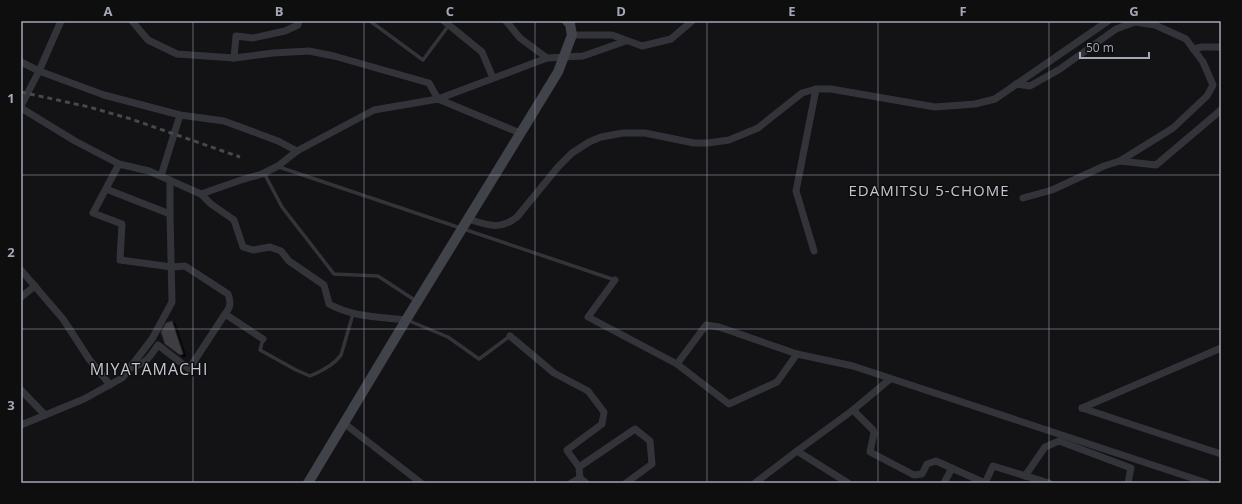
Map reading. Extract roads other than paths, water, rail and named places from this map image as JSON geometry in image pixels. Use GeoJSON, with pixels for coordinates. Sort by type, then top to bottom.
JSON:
{"type":"FeatureCollection","features":[{"type":"Feature","properties":{"kind":"street"},"geometry":{"type":"LineString","coordinates":[[61,21],[21,107],[75,141],[119,164],[149,171],[201,194],[211,204],[234,220],[243,248],[253,250],[270,247],[281,251],[289,261],[324,285],[329,304],[353,314],[406,320]]}},
{"type":"Feature","properties":{"kind":"street"},"geometry":{"type":"LineString","coordinates":[[132,21],[148,40],[177,54],[234,58],[272,53],[309,51],[334,56],[429,83],[438,98],[520,133]]}},
{"type":"Feature","properties":{"kind":"street"},"geometry":{"type":"LineString","coordinates":[[234,58],[236,36],[253,38],[285,32],[298,24],[299,21]]}},
{"type":"Feature","properties":{"kind":"street"},"geometry":{"type":"LineString","coordinates":[[506,21],[520,38],[547,58]]}},
{"type":"Feature","properties":{"kind":"street"},"geometry":{"type":"LineString","coordinates":[[308,483],[558,72],[572,35],[570,24],[567,21]]}},
{"type":"Feature","properties":{"kind":"street"},"geometry":{"type":"LineString","coordinates":[[572,35],[612,35],[642,46],[671,39],[692,21]]}},
{"type":"Feature","properties":{"kind":"street"},"geometry":{"type":"LineString","coordinates":[[466,223],[500,226],[508,223],[517,217],[558,167],[572,153],[589,142],[601,137],[623,133],[645,133],[694,143],[708,144],[729,140],[758,128],[802,93],[816,89],[831,90],[935,107],[975,104],[995,99],[1108,21]]}},
{"type":"Feature","properties":{"kind":"street"},"geometry":{"type":"LineString","coordinates":[[1016,84],[1030,86],[1060,69],[1116,29],[1135,22],[1155,26],[1186,40],[1203,62],[1214,85],[1207,96],[1173,128],[1120,161],[1104,166],[1052,190],[1023,198]]}},
{"type":"Feature","properties":{"kind":"street"},"geometry":{"type":"LineString","coordinates":[[447,23],[482,52],[493,78]]}},
{"type":"Feature","properties":{"kind":"street"},"geometry":{"type":"LineString","coordinates":[[201,194],[264,173],[278,166],[297,151],[374,110],[438,98],[547,58],[583,56],[626,41]]}},
{"type":"Feature","properties":{"kind":"street"},"geometry":{"type":"LineString","coordinates":[[1193,49],[1202,47],[1221,47]]}},
{"type":"Feature","properties":{"kind":"street"},"geometry":{"type":"LineString","coordinates":[[21,62],[39,71],[104,96],[180,115],[224,121],[278,141],[297,151]]}},
{"type":"Feature","properties":{"kind":"street"},"geometry":{"type":"LineString","coordinates":[[814,251],[796,191],[816,89]]}},
{"type":"Feature","properties":{"kind":"street"},"geometry":{"type":"LineString","coordinates":[[1120,161],[1156,165],[1221,110]]}},
{"type":"Feature","properties":{"kind":"street"},"geometry":{"type":"LineString","coordinates":[[161,176],[180,115]]}},
{"type":"Feature","properties":{"kind":"street"},"geometry":{"type":"LineString","coordinates":[[119,164],[93,213],[122,224],[120,260],[172,267],[185,266],[228,294],[231,301],[229,310],[189,369],[158,345],[148,361],[130,368]]}},
{"type":"Feature","properties":{"kind":"street"},"geometry":{"type":"LineString","coordinates":[[21,425],[84,399],[122,378],[152,339],[172,302],[170,180]]}},
{"type":"Feature","properties":{"kind":"street"},"geometry":{"type":"LineString","coordinates":[[106,189],[170,214]]}},
{"type":"Feature","properties":{"kind":"street"},"geometry":{"type":"LineString","coordinates":[[21,270],[63,319],[89,359],[110,385]]}},
{"type":"Feature","properties":{"kind":"street"},"geometry":{"type":"LineString","coordinates":[[615,280],[588,317],[678,364],[729,404],[777,382],[797,354]]}},
{"type":"Feature","properties":{"kind":"street"},"geometry":{"type":"LineString","coordinates":[[21,297],[35,286]]}},
{"type":"Feature","properties":{"kind":"street"},"geometry":{"type":"LineString","coordinates":[[225,314],[263,339]]}},
{"type":"Feature","properties":{"kind":"street"},"geometry":{"type":"LineString","coordinates":[[678,364],[706,325],[719,327],[797,354],[853,366],[1206,483]]}},
{"type":"Feature","properties":{"kind":"street"},"geometry":{"type":"LineString","coordinates":[[510,336],[554,374],[588,391],[604,412],[602,424],[567,450],[579,467],[580,478],[586,483]]}},
{"type":"Feature","properties":{"kind":"street"},"geometry":{"type":"LineString","coordinates":[[1221,348],[1082,408],[1221,454]]}},
{"type":"Feature","properties":{"kind":"street"},"geometry":{"type":"LineString","coordinates":[[755,483],[853,410],[890,379]]}},
{"type":"Feature","properties":{"kind":"street"},"geometry":{"type":"LineString","coordinates":[[21,390],[45,415]]}},
{"type":"Feature","properties":{"kind":"street"},"geometry":{"type":"LineString","coordinates":[[853,410],[873,430],[874,433],[870,452],[914,475],[922,474],[927,464],[936,461],[985,483],[993,466],[1049,483]]}},
{"type":"Feature","properties":{"kind":"street"},"geometry":{"type":"LineString","coordinates":[[345,424],[421,483]]}},
{"type":"Feature","properties":{"kind":"street"},"geometry":{"type":"LineString","coordinates":[[579,467],[635,429],[650,441],[652,464],[626,483]]}},
{"type":"Feature","properties":{"kind":"street"},"geometry":{"type":"LineString","coordinates":[[1025,476],[1045,447],[1059,441],[1131,468],[1128,483]]}},
{"type":"Feature","properties":{"kind":"street"},"geometry":{"type":"LineString","coordinates":[[796,451],[848,483]]}},
{"type":"Feature","properties":{"kind":"street"},"geometry":{"type":"LineString","coordinates":[[944,483],[952,468]]}},
{"type":"Feature","properties":{"kind":"street"},"geometry":{"type":"LineString","coordinates":[[571,483],[580,478]]}},
{"type":"Feature","properties":{"kind":"lane"},"geometry":{"type":"LineString","coordinates":[[370,21],[423,60],[447,23]]}},
{"type":"Feature","properties":{"kind":"lane"},"geometry":{"type":"LineString","coordinates":[[278,166],[466,223],[615,280]]}},
{"type":"Feature","properties":{"kind":"lane"},"geometry":{"type":"LineString","coordinates":[[264,173],[282,207],[334,274],[378,276],[418,302]]}},
{"type":"Feature","properties":{"kind":"lane"},"geometry":{"type":"LineString","coordinates":[[263,339],[260,350],[310,376],[337,361],[341,355],[353,314]]}},
{"type":"Feature","properties":{"kind":"lane"},"geometry":{"type":"LineString","coordinates":[[406,320],[448,337],[479,359],[510,336]]}},
{"type":"Feature","properties":{"kind":"railway"},"geometry":{"type":"LineString","coordinates":[[21,92],[89,107],[131,119],[240,157]]}},
{"type":"Feature","properties":{"kind":"district","name":"EDAMITSU 5-CHOME"},"geometry":{"type":"Point","coordinates":[929,190]}},
{"type":"Feature","properties":{"kind":"district","name":"MIYATAMACHI"},"geometry":{"type":"Point","coordinates":[149,369]}}]}
